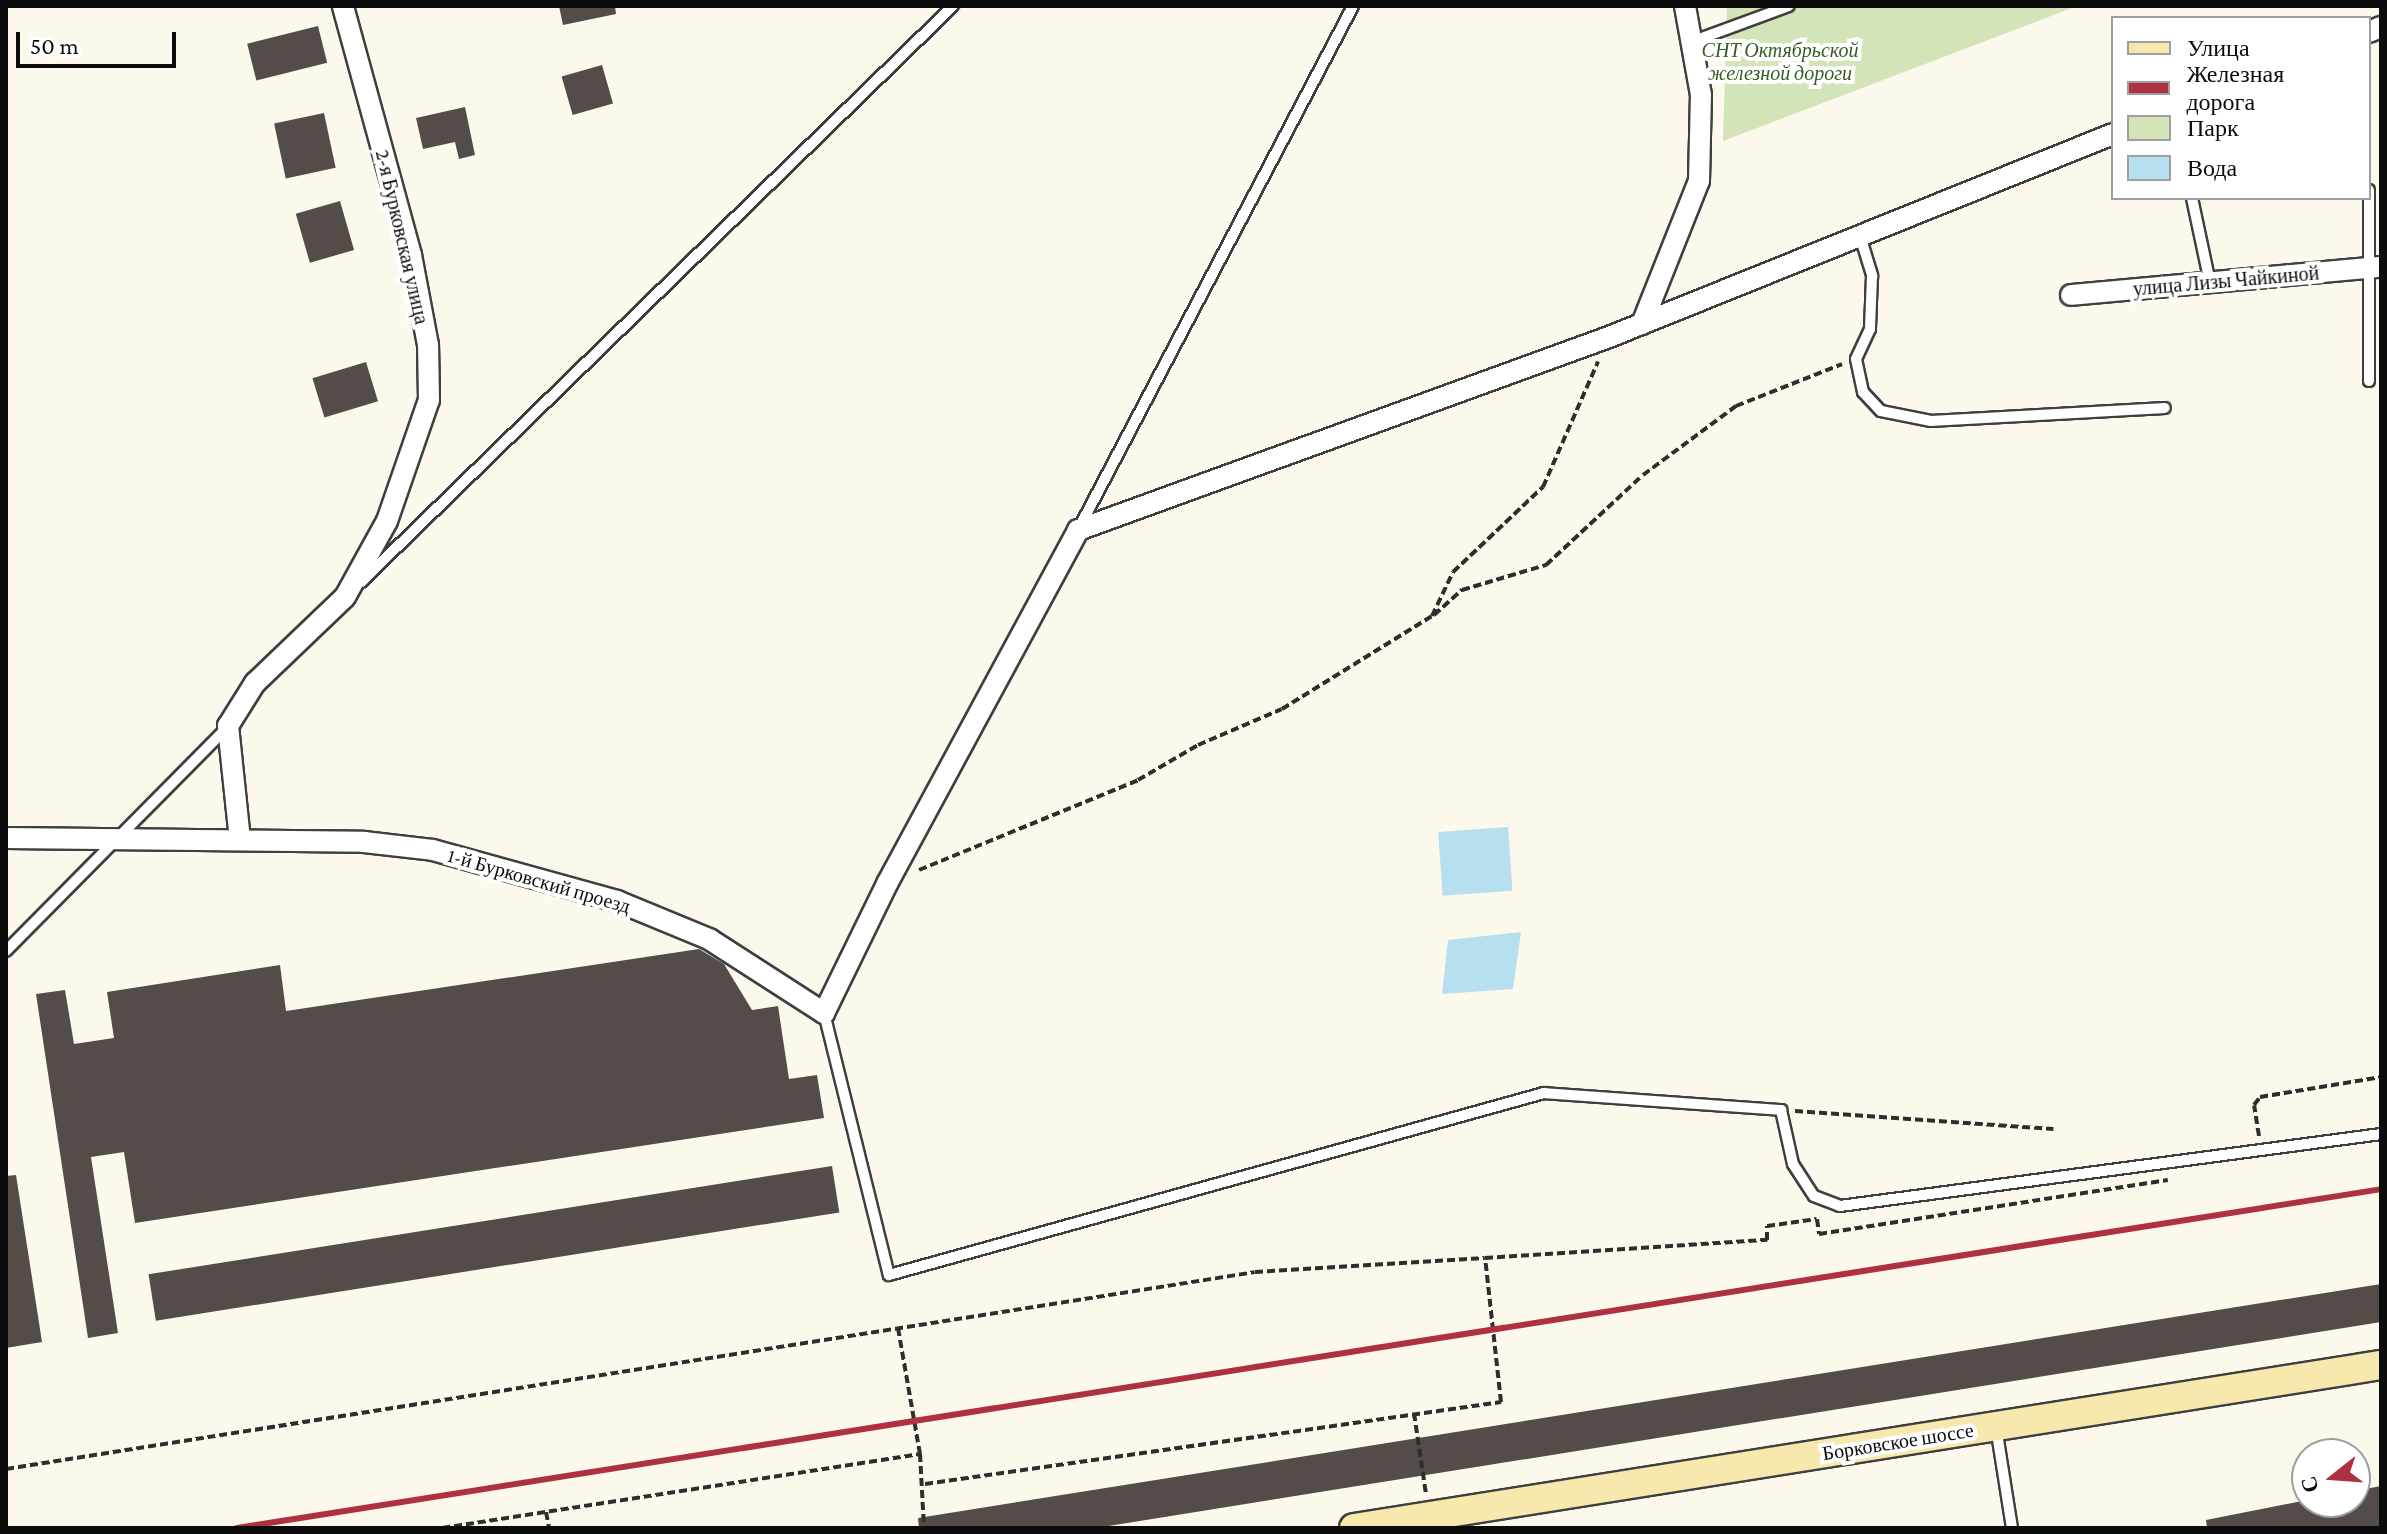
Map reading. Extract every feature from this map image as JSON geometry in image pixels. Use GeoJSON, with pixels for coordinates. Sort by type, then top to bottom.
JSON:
{"type":"FeatureCollection","features":[{"type":"Feature","properties":{"kind":"main road","name":"Борковское шоссе"},"geometry":{"type":"LineString","coordinates":[[1354,1528],[1420,1521],[2381,1365]]}},
{"type":"Feature","properties":{"kind":"street","name":"2-я Бурковская улица"},"geometry":{"type":"LineString","coordinates":[[228,726],[255,683],[345,597],[387,521],[429,400],[428,345],[411,255],[343,6]]}},
{"type":"Feature","properties":{"kind":"street"},"geometry":{"type":"LineString","coordinates":[[1642,324],[1699,181],[1701,95],[1685,6]]}},
{"type":"Feature","properties":{"kind":"street"},"geometry":{"type":"LineString","coordinates":[[824,1013],[888,882],[1078,530],[1609,337],[1861,239],[2111,135]]}},
{"type":"Feature","properties":{"kind":"street","name":"улица Лизы Чайкиной"},"geometry":{"type":"LineString","coordinates":[[2071,295],[2375,268]]}},
{"type":"Feature","properties":{"kind":"street"},"geometry":{"type":"LineString","coordinates":[[228,726],[240,840]]}},
{"type":"Feature","properties":{"kind":"street","name":"1-й Бурковский проезд"},"geometry":{"type":"LineString","coordinates":[[6,838],[364,842],[433,850],[617,901],[709,939],[824,1013]]}},
{"type":"Feature","properties":{"kind":"lane"},"geometry":{"type":"LineString","coordinates":[[345,597],[953,6]]}},
{"type":"Feature","properties":{"kind":"lane"},"geometry":{"type":"LineString","coordinates":[[1078,530],[1353,6]]}},
{"type":"Feature","properties":{"kind":"lane"},"geometry":{"type":"LineString","coordinates":[[1691,42],[1789,6]]}},
{"type":"Feature","properties":{"kind":"lane"},"geometry":{"type":"LineString","coordinates":[[2192,200],[2210,283]]}},
{"type":"Feature","properties":{"kind":"lane"},"geometry":{"type":"LineString","coordinates":[[2369,381],[2375,268],[2370,200]]}},
{"type":"Feature","properties":{"kind":"lane"},"geometry":{"type":"LineString","coordinates":[[1861,239],[1872,276],[1870,329],[1856,359],[1863,392],[1881,411],[1931,421],[2165,408]]}},
{"type":"Feature","properties":{"kind":"lane"},"geometry":{"type":"LineString","coordinates":[[6,951],[121,839],[228,726]]}},
{"type":"Feature","properties":{"kind":"lane"},"geometry":{"type":"LineString","coordinates":[[824,1013],[889,1275],[1544,1093],[1781,1110],[1793,1164],[1814,1196],[1840,1206],[2381,1134]]}},
{"type":"Feature","properties":{"kind":"lane"},"geometry":{"type":"LineString","coordinates":[[1996,1427],[2012,1528]]}},
{"type":"Feature","properties":{"kind":"path"},"geometry":{"type":"LineString","coordinates":[[1432,616],[1453,572],[1543,487],[1609,337]]}},
{"type":"Feature","properties":{"kind":"path"},"geometry":{"type":"LineString","coordinates":[[888,882],[1138,780],[1198,745],[1282,709],[1432,616],[1462,590],[1546,565],[1643,475],[1736,406],[1856,359]]}},
{"type":"Feature","properties":{"kind":"path"},"geometry":{"type":"LineString","coordinates":[[2222,1154],[2260,1140],[2254,1105],[2260,1097],[2381,1077]]}},
{"type":"Feature","properties":{"kind":"path"},"geometry":{"type":"LineString","coordinates":[[1781,1110],[2053,1129]]}},
{"type":"Feature","properties":{"kind":"path"},"geometry":{"type":"LineString","coordinates":[[6,1469],[1255,1272],[1767,1240],[1767,1226],[1817,1219],[1819,1234],[2171,1180]]}},
{"type":"Feature","properties":{"kind":"path"},"geometry":{"type":"LineString","coordinates":[[925,1484],[1501,1402],[1485,1258]]}},
{"type":"Feature","properties":{"kind":"path"},"geometry":{"type":"LineString","coordinates":[[898,1328],[925,1484],[924,1528]]}},
{"type":"Feature","properties":{"kind":"path"},"geometry":{"type":"LineString","coordinates":[[1414,1413],[1420,1521]]}},
{"type":"Feature","properties":{"kind":"path"},"geometry":{"type":"LineString","coordinates":[[442,1528],[920,1454]]}},
{"type":"Feature","properties":{"kind":"path"},"geometry":{"type":"LineString","coordinates":[[546,1512],[549,1528]]}},
{"type":"Feature","properties":{"kind":"green space","name":"СНТ Октябрьской железной дороги"},"geometry":{"type":"Polygon","coordinates":[[[1727,6],[2077,6],[1723,141],[1727,6]]]}},
{"type":"Feature","properties":{"kind":"water"},"geometry":{"type":"Polygon","coordinates":[[[1508,827],[1512,891],[1443,896],[1438,832],[1508,827]]]}},
{"type":"Feature","properties":{"kind":"water"},"geometry":{"type":"Polygon","coordinates":[[[1521,932],[1513,989],[1442,994],[1448,940],[1521,932]]]}},
{"type":"Feature","properties":{"kind":"building"},"geometry":{"type":"Polygon","coordinates":[[[559,6],[615,6],[616,14],[563,25],[559,6]]]}},
{"type":"Feature","properties":{"kind":"building"},"geometry":{"type":"Polygon","coordinates":[[[318,26],[327,63],[256,81],[247,44],[318,26]]]}},
{"type":"Feature","properties":{"kind":"building"},"geometry":{"type":"Polygon","coordinates":[[[602,65],[613,103],[573,115],[562,77],[602,65]]]}},
{"type":"Feature","properties":{"kind":"building"},"geometry":{"type":"Polygon","coordinates":[[[465,107],[475,155],[459,159],[455,142],[423,149],[416,118],[465,107]]]}},
{"type":"Feature","properties":{"kind":"building"},"geometry":{"type":"Polygon","coordinates":[[[324,113],[336,168],[286,178],[274,124],[324,113]]]}},
{"type":"Feature","properties":{"kind":"building"},"geometry":{"type":"Polygon","coordinates":[[[340,201],[354,250],[310,263],[296,214],[340,201]]]}},
{"type":"Feature","properties":{"kind":"building"},"geometry":{"type":"Polygon","coordinates":[[[366,362],[378,401],[324,418],[312,378],[366,362]]]}},
{"type":"Feature","properties":{"kind":"building"},"geometry":{"type":"Polygon","coordinates":[[[699,949],[724,964],[752,1010],[778,1006],[789,1079],[817,1075],[824,1118],[135,1223],[124,1152],[91,1157],[118,1333],[88,1338],[36,994],[65,990],[74,1044],[114,1038],[107,992],[280,965],[286,1011],[699,949]]]}},
{"type":"Feature","properties":{"kind":"building"},"geometry":{"type":"Polygon","coordinates":[[[832,1166],[839,1212],[156,1321],[149,1274],[832,1166]]]}},
{"type":"Feature","properties":{"kind":"building"},"geometry":{"type":"Polygon","coordinates":[[[16,1175],[42,1342],[6,1348],[6,1176],[16,1175]]]}},
{"type":"Feature","properties":{"kind":"building"},"geometry":{"type":"Polygon","coordinates":[[[2381,1284],[2381,1322],[1096,1528],[919,1528],[918,1518],[2381,1284]]]}},
{"type":"Feature","properties":{"kind":"building"},"geometry":{"type":"Polygon","coordinates":[[[2381,1486],[2381,1528],[2207,1528],[2206,1520],[2291,1503],[2291,1518],[2371,1518],[2371,1488],[2381,1486]]]}},
{"type":"Feature","properties":{"kind":"railway"},"geometry":{"type":"LineString","coordinates":[[237,1528],[2381,1189]]}}]}
